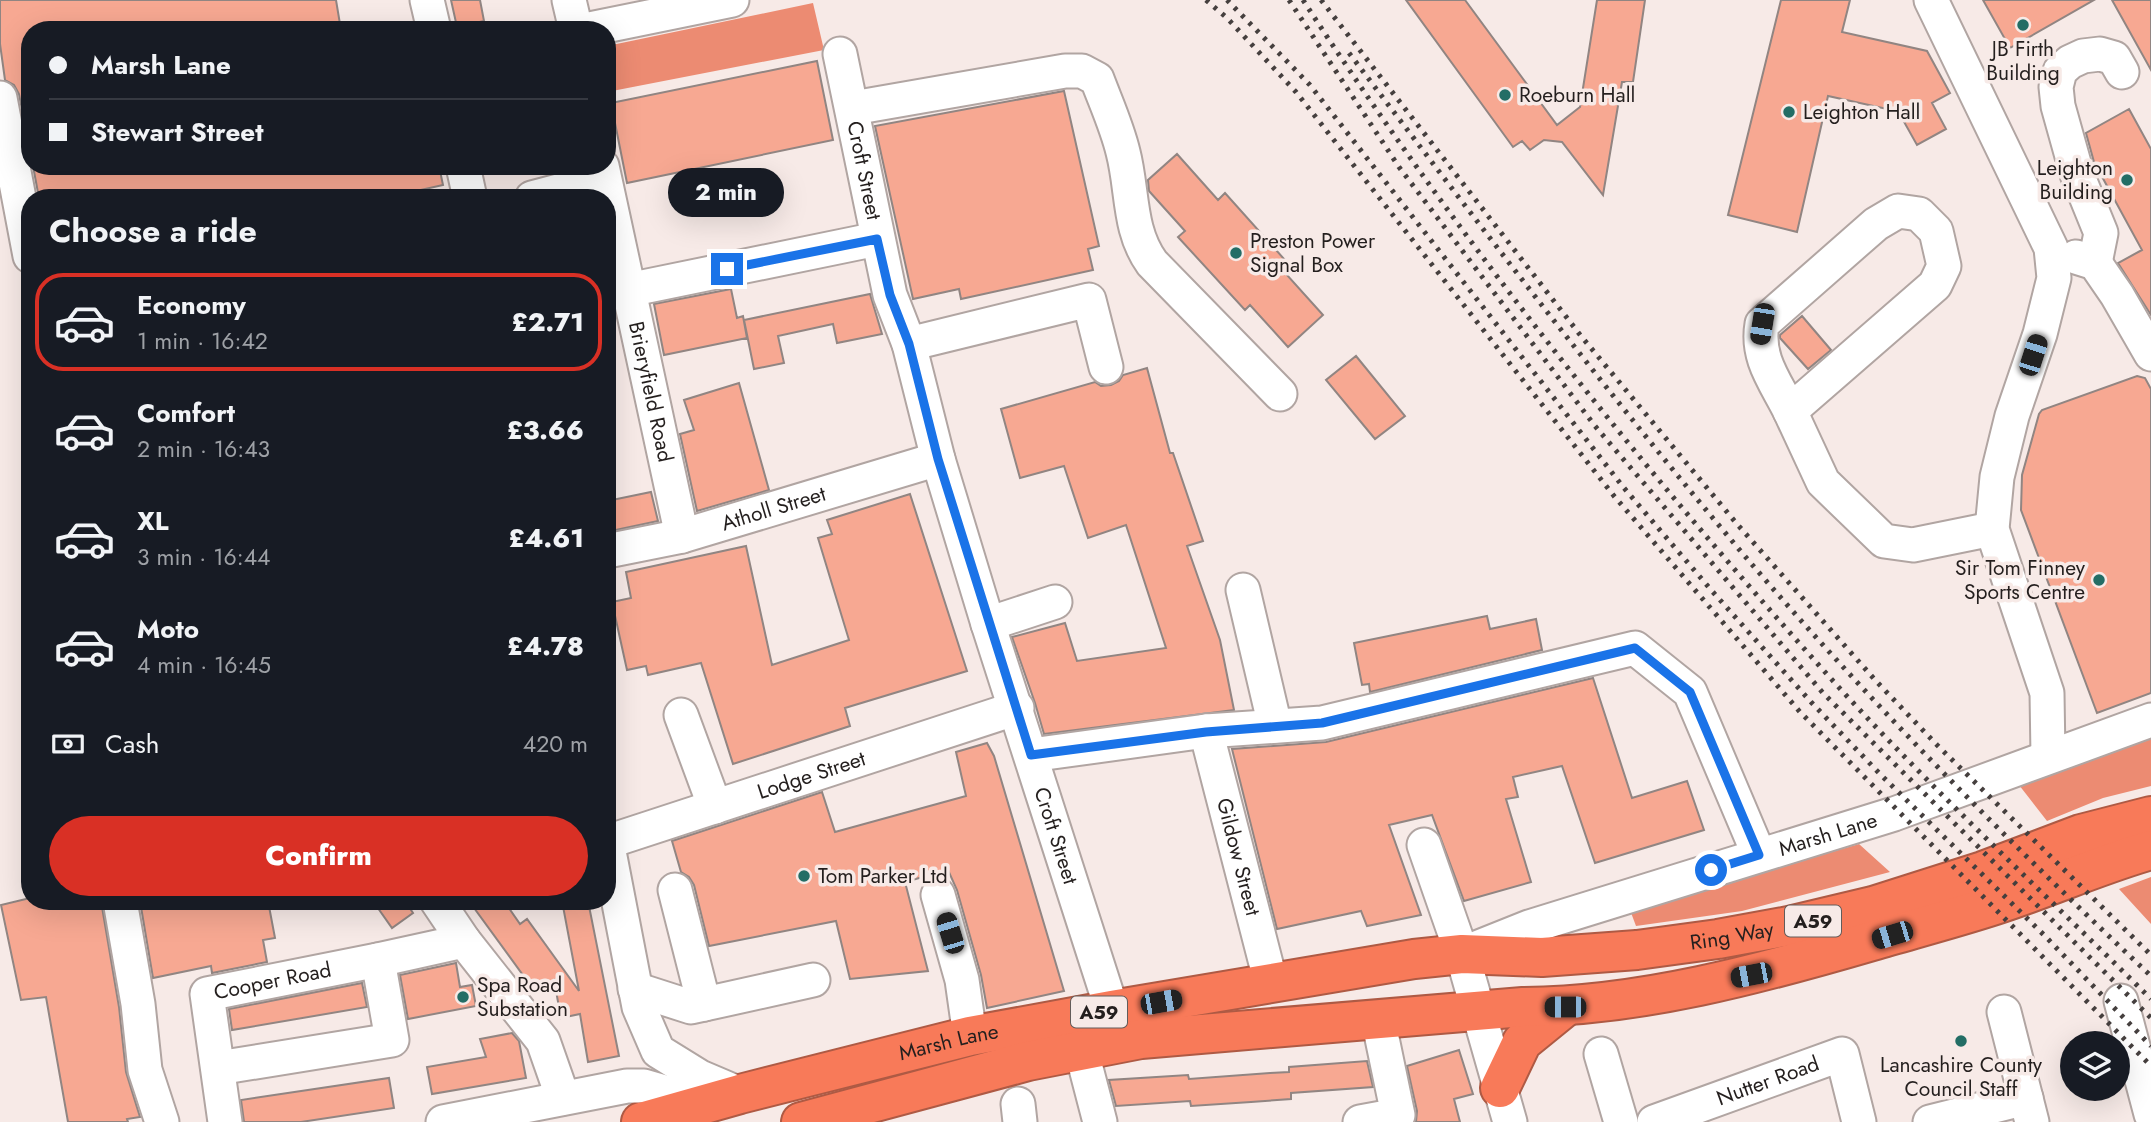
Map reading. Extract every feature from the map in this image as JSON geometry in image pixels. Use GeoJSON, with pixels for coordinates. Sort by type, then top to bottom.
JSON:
{"type":"FeatureCollection","features":[{"type":"Feature","properties":{"kind":"highway","name":"Ring Way"},"geometry":{"type":"LineString","coordinates":[[1462,954],[1542,957],[1637,950],[1789,926],[1874,906],[1983,871],[2081,834],[2151,816]]}},
{"type":"Feature","properties":{"kind":"highway","name":"Ring Way"},"geometry":{"type":"LineString","coordinates":[[1479,1012],[1523,1007],[1565,1007],[1751,975],[1997,904],[2103,864],[2151,850]]}},
{"type":"Feature","properties":{"kind":"highway","name":"Marsh Lane"},"geometry":{"type":"LineString","coordinates":[[723,1099],[970,1037],[1270,983],[1414,959],[1462,954]]}},
{"type":"Feature","properties":{"kind":"highway"},"geometry":{"type":"LineString","coordinates":[[1505,1105],[1522,1042],[1565,1007]]}},
{"type":"Feature","properties":{"kind":"highway","name":"Marsh Lane"},"geometry":{"type":"LineString","coordinates":[[937,1085],[1081,1049],[1141,1039],[1479,1012]]}},
{"type":"Feature","properties":{"kind":"highway"},"geometry":{"type":"LineString","coordinates":[[865,1122],[937,1085]]}},
{"type":"Feature","properties":{"kind":"highway","name":"A59"},"geometry":{"type":"LineString","coordinates":[[802,1122],[937,1085]]}},
{"type":"Feature","properties":{"kind":"highway","name":"A59"},"geometry":{"type":"LineString","coordinates":[[641,1122],[723,1099]]}},
{"type":"Feature","properties":{"kind":"street"},"geometry":{"type":"LineString","coordinates":[[428,0],[432,21]]}},
{"type":"Feature","properties":{"kind":"street"},"geometry":{"type":"LineString","coordinates":[[569,0],[574,21]]}},
{"type":"Feature","properties":{"kind":"street"},"geometry":{"type":"LineString","coordinates":[[616,24],[732,0]]}},
{"type":"Feature","properties":{"kind":"street"},"geometry":{"type":"LineString","coordinates":[[1931,0],[2051,247],[2054,278],[2012,416],[1997,477],[1992,529],[2047,693],[2048,756]]}},
{"type":"Feature","properties":{"kind":"street","name":"Croft Street"},"geometry":{"type":"LineString","coordinates":[[840,54],[890,295],[909,344],[938,459],[988,624],[1112,1010]]}},
{"type":"Feature","properties":{"kind":"street"},"geometry":{"type":"LineString","coordinates":[[2095,264],[2101,233],[2077,174],[2058,106],[2056,87],[2060,71],[2083,55],[2100,54],[2114,58],[2122,72]]}},
{"type":"Feature","properties":{"kind":"street"},"geometry":{"type":"LineString","coordinates":[[853,108],[1065,71],[1082,71],[1097,79],[1123,151],[1141,247],[1152,263],[1280,394]]}},
{"type":"Feature","properties":{"kind":"street"},"geometry":{"type":"LineString","coordinates":[[0,98],[21,209]]}},
{"type":"Feature","properties":{"kind":"street"},"geometry":{"type":"LineString","coordinates":[[558,189],[597,175]]}},
{"type":"Feature","properties":{"kind":"street"},"geometry":{"type":"LineString","coordinates":[[1790,411],[1936,285],[1944,266],[1942,251],[1936,231],[1919,214],[1898,211],[1876,224],[1762,324],[1759,342],[1765,363],[1824,482],[1884,541],[1913,545],[1992,529]]}},
{"type":"Feature","properties":{"kind":"street","name":"Brieryfield Road"},"geometry":{"type":"LineString","coordinates":[[616,233],[682,536]]}},
{"type":"Feature","properties":{"kind":"street"},"geometry":{"type":"LineString","coordinates":[[628,289],[877,239]]}},
{"type":"Feature","properties":{"kind":"street"},"geometry":{"type":"LineString","coordinates":[[2051,247],[2095,264],[2118,295],[2151,354]]}},
{"type":"Feature","properties":{"kind":"street"},"geometry":{"type":"LineString","coordinates":[[909,344],[1089,300],[1105,367]]}},
{"type":"Feature","properties":{"kind":"street","name":"Atholl Street"},"geometry":{"type":"LineString","coordinates":[[616,549],[682,536],[938,459]]}},
{"type":"Feature","properties":{"kind":"street"},"geometry":{"type":"LineString","coordinates":[[1243,590],[1275,726]]}},
{"type":"Feature","properties":{"kind":"street"},"geometry":{"type":"LineString","coordinates":[[988,624],[1055,602]]}},
{"type":"Feature","properties":{"kind":"street"},"geometry":{"type":"LineString","coordinates":[[1031,755],[1206,732],[1322,723],[1635,648],[1690,692],[1759,855]]}},
{"type":"Feature","properties":{"kind":"street","name":"Lodge Street"},"geometry":{"type":"LineString","coordinates":[[616,838],[1017,708]]}},
{"type":"Feature","properties":{"kind":"street"},"geometry":{"type":"LineString","coordinates":[[681,715],[715,807]]}},
{"type":"Feature","properties":{"kind":"street","name":"Marsh Lane"},"geometry":{"type":"LineString","coordinates":[[1462,954],[1529,927],[1894,814],[2151,720]]}},
{"type":"Feature","properties":{"kind":"street","name":"Gildow Street"},"geometry":{"type":"LineString","coordinates":[[1206,732],[1270,983]]}},
{"type":"Feature","properties":{"kind":"street"},"geometry":{"type":"LineString","coordinates":[[1424,845],[1462,954],[1505,1105]]}},
{"type":"Feature","properties":{"kind":"street"},"geometry":{"type":"LineString","coordinates":[[616,889],[639,1007],[658,1051],[700,1077],[723,1099]]}},
{"type":"Feature","properties":{"kind":"street"},"geometry":{"type":"LineString","coordinates":[[675,890],[704,1004]]}},
{"type":"Feature","properties":{"kind":"street"},"geometry":{"type":"LineString","coordinates":[[938,895],[962,980],[970,1037]]}},
{"type":"Feature","properties":{"kind":"street"},"geometry":{"type":"LineString","coordinates":[[122,910],[138,1004],[145,1070],[162,1122]]}},
{"type":"Feature","properties":{"kind":"street"},"geometry":{"type":"LineString","coordinates":[[443,910],[464,941],[543,1041],[563,1098]]}},
{"type":"Feature","properties":{"kind":"street","name":"Cooper Road"},"geometry":{"type":"LineString","coordinates":[[225,1122],[207,994],[464,941]]}},
{"type":"Feature","properties":{"kind":"street"},"geometry":{"type":"LineString","coordinates":[[218,1068],[392,1040],[378,960]]}},
{"type":"Feature","properties":{"kind":"street"},"geometry":{"type":"LineString","coordinates":[[635,989],[691,1007],[813,980]]}},
{"type":"Feature","properties":{"kind":"street"},"geometry":{"type":"LineString","coordinates":[[2121,1001],[2151,1114]]}},
{"type":"Feature","properties":{"kind":"street"},"geometry":{"type":"LineString","coordinates":[[1930,1122],[2029,1110],[2004,1012]]}},
{"type":"Feature","properties":{"kind":"street"},"geometry":{"type":"LineString","coordinates":[[1360,1122],[1398,1115],[1378,1019]]}},
{"type":"Feature","properties":{"kind":"street"},"geometry":{"type":"LineString","coordinates":[[1081,1049],[1100,1122]]}},
{"type":"Feature","properties":{"kind":"street"},"geometry":{"type":"LineString","coordinates":[[627,1086],[658,1051]]}},
{"type":"Feature","properties":{"kind":"street"},"geometry":{"type":"LineString","coordinates":[[1601,1054],[1621,1122]]}},
{"type":"Feature","properties":{"kind":"street","name":"Nutter Road"},"geometry":{"type":"LineString","coordinates":[[1654,1122],[1842,1054],[1859,1122]]}},
{"type":"Feature","properties":{"kind":"street"},"geometry":{"type":"LineString","coordinates":[[443,1122],[627,1086],[644,1086],[677,1094],[723,1099]]}},
{"type":"Feature","properties":{"kind":"shaded area"},"geometry":{"type":"Polygon","coordinates":[[[813,3],[824,50],[616,90],[616,44],[813,3]]]}},
{"type":"Feature","properties":{"kind":"shaded area"},"geometry":{"type":"Polygon","coordinates":[[[2151,726],[2151,786],[2103,798],[2047,821],[2019,785],[2151,726]]]}},
{"type":"Feature","properties":{"kind":"shaded area"},"geometry":{"type":"Polygon","coordinates":[[[1859,844],[1890,872],[1742,911],[1636,926],[1630,910],[1859,844]]]}},
{"type":"Feature","properties":{"kind":"shaded area"},"geometry":{"type":"Polygon","coordinates":[[[2151,877],[2151,924],[2119,889],[2151,877]]]}},
{"type":"Feature","properties":{"kind":"building"},"geometry":{"type":"Polygon","coordinates":[[[0,0],[336,0],[340,21],[21,21],[21,104],[14,85],[5,80],[0,44],[0,0]]]}},
{"type":"Feature","properties":{"kind":"building"},"geometry":{"type":"Polygon","coordinates":[[[451,0],[480,0],[484,21],[456,21],[451,0]]]}},
{"type":"Feature","properties":{"kind":"building","name":"Roeburn Hall"},"geometry":{"type":"Polygon","coordinates":[[[1406,0],[1465,0],[1557,125],[1580,107],[1597,0],[1645,0],[1633,82],[1622,82],[1603,195],[1562,142],[1544,140],[1530,150],[1522,141],[1513,147],[1406,0]]]}},
{"type":"Feature","properties":{"kind":"building","name":"Leighton Hall"},"geometry":{"type":"Polygon","coordinates":[[[1781,0],[1850,0],[1842,32],[1927,51],[1950,93],[1932,103],[1946,129],[1917,145],[1903,120],[1910,114],[1828,96],[1797,232],[1728,215],[1781,0]]]}},
{"type":"Feature","properties":{"kind":"building","name":"JB Firth Building"},"geometry":{"type":"Polygon","coordinates":[[[1983,0],[2094,0],[2010,48],[1983,0]]]}},
{"type":"Feature","properties":{"kind":"building"},"geometry":{"type":"Polygon","coordinates":[[[2112,0],[2151,0],[2151,70],[2112,0]]]}},
{"type":"Feature","properties":{"kind":"building"},"geometry":{"type":"Polygon","coordinates":[[[817,61],[833,140],[627,183],[616,128],[616,102],[817,61]]]}},
{"type":"Feature","properties":{"kind":"building"},"geometry":{"type":"Polygon","coordinates":[[[1064,91],[1099,246],[1088,249],[1093,270],[961,299],[959,289],[913,299],[875,126],[1064,91]]]}},
{"type":"Feature","properties":{"kind":"building","name":"Leighton Building"},"geometry":{"type":"Polygon","coordinates":[[[2129,109],[2151,149],[2151,315],[2118,263],[2142,250],[2094,162],[2086,133],[2129,109]]]}},
{"type":"Feature","properties":{"kind":"building","name":"Preston Power Signal Box"},"geometry":{"type":"Polygon","coordinates":[[[1177,154],[1218,200],[1225,193],[1293,269],[1286,274],[1323,315],[1288,347],[1250,305],[1245,310],[1178,237],[1185,231],[1149,191],[1148,180],[1177,154]]]}},
{"type":"Feature","properties":{"kind":"building"},"geometry":{"type":"Polygon","coordinates":[[[35,175],[441,175],[443,185],[425,189],[37,189],[35,175]]]}},
{"type":"Feature","properties":{"kind":"building"},"geometry":{"type":"Polygon","coordinates":[[[731,289],[737,318],[743,316],[747,338],[664,355],[654,304],[731,289]]]}},
{"type":"Feature","properties":{"kind":"building"},"geometry":{"type":"Polygon","coordinates":[[[870,294],[882,334],[837,343],[833,324],[778,336],[784,363],[754,369],[744,320],[870,294]]]}},
{"type":"Feature","properties":{"kind":"building"},"geometry":{"type":"Polygon","coordinates":[[[1802,316],[1831,350],[1808,369],[1780,338],[1780,335],[1802,316]]]}},
{"type":"Feature","properties":{"kind":"building"},"geometry":{"type":"Polygon","coordinates":[[[1356,356],[1405,416],[1375,439],[1326,380],[1356,356]]]}},
{"type":"Feature","properties":{"kind":"building"},"geometry":{"type":"Polygon","coordinates":[[[1147,368],[1170,453],[1173,453],[1203,541],[1187,546],[1220,640],[1234,710],[1044,734],[1012,637],[1065,623],[1077,661],[1166,648],[1126,525],[1088,538],[1064,466],[1020,478],[1001,409],[1095,382],[1101,386],[1111,385],[1123,375],[1147,368]]]}},
{"type":"Feature","properties":{"kind":"building","name":"Sir Tom Finney Sports Centre"},"geometry":{"type":"Polygon","coordinates":[[[2137,376],[2145,378],[2151,389],[2151,693],[2097,713],[2021,510],[2022,475],[2042,410],[2137,376]]]}},
{"type":"Feature","properties":{"kind":"building"},"geometry":{"type":"Polygon","coordinates":[[[739,383],[769,490],[697,511],[680,434],[694,430],[684,400],[739,383]]]}},
{"type":"Feature","properties":{"kind":"building"},"geometry":{"type":"Polygon","coordinates":[[[651,492],[658,521],[616,530],[616,499],[651,492]]]}},
{"type":"Feature","properties":{"kind":"building"},"geometry":{"type":"Polygon","coordinates":[[[910,494],[967,671],[845,708],[850,726],[733,764],[701,663],[648,675],[646,666],[627,670],[616,620],[616,601],[631,598],[626,572],[746,546],[772,665],[849,640],[818,538],[832,534],[827,520],[910,494]]]}},
{"type":"Feature","properties":{"kind":"building"},"geometry":{"type":"Polygon","coordinates":[[[1487,616],[1490,629],[1536,619],[1542,650],[1370,692],[1369,684],[1362,685],[1354,643],[1487,616]]]}},
{"type":"Feature","properties":{"kind":"building"},"geometry":{"type":"Polygon","coordinates":[[[1593,678],[1632,798],[1687,781],[1704,830],[1595,863],[1562,766],[1513,777],[1518,797],[1506,799],[1531,882],[1464,901],[1432,815],[1389,825],[1421,915],[1367,926],[1361,911],[1277,929],[1232,749],[1326,742],[1593,678]]]}},
{"type":"Feature","properties":{"kind":"building","name":"Tom Parker Ltd"},"geometry":{"type":"Polygon","coordinates":[[[987,743],[994,756],[1064,991],[987,1008],[981,975],[957,890],[948,870],[905,882],[928,971],[850,979],[836,921],[709,946],[694,885],[689,877],[681,872],[672,841],[822,792],[835,832],[966,796],[956,752],[987,743]]]}},
{"type":"Feature","properties":{"kind":"building"},"geometry":{"type":"Polygon","coordinates":[[[21,900],[21,910],[103,910],[119,1007],[126,1072],[140,1117],[127,1119],[128,1122],[68,1122],[46,997],[21,1000],[1,905],[21,900]]]}},
{"type":"Feature","properties":{"kind":"building"},"geometry":{"type":"Polygon","coordinates":[[[142,910],[270,910],[275,938],[263,940],[267,962],[212,973],[211,966],[153,978],[142,910]]]}},
{"type":"Feature","properties":{"kind":"building"},"geometry":{"type":"Polygon","coordinates":[[[379,910],[411,910],[413,913],[392,928],[379,910]]]}},
{"type":"Feature","properties":{"kind":"building"},"geometry":{"type":"Polygon","coordinates":[[[476,910],[510,910],[520,924],[527,919],[579,991],[564,910],[590,910],[619,1056],[588,1062],[580,1014],[561,1018],[554,980],[536,993],[476,910]]]}},
{"type":"Feature","properties":{"kind":"building"},"geometry":{"type":"Polygon","coordinates":[[[456,963],[460,987],[472,985],[476,1006],[408,1019],[400,975],[456,963]]]}},
{"type":"Feature","properties":{"kind":"building"},"geometry":{"type":"Polygon","coordinates":[[[362,983],[367,1007],[232,1030],[229,1009],[362,983]]]}},
{"type":"Feature","properties":{"kind":"building"},"geometry":{"type":"Polygon","coordinates":[[[512,1033],[519,1041],[526,1078],[432,1094],[427,1067],[486,1057],[480,1039],[512,1033]]]}},
{"type":"Feature","properties":{"kind":"building"},"geometry":{"type":"Polygon","coordinates":[[[1459,1050],[1473,1094],[1454,1099],[1460,1122],[1416,1122],[1417,1111],[1407,1066],[1459,1050]]]}},
{"type":"Feature","properties":{"kind":"building"},"geometry":{"type":"Polygon","coordinates":[[[1367,1061],[1373,1087],[1291,1093],[1291,1099],[1251,1102],[1191,1106],[1190,1101],[1116,1106],[1109,1080],[1188,1075],[1189,1079],[1289,1072],[1289,1067],[1367,1061]]]}},
{"type":"Feature","properties":{"kind":"building"},"geometry":{"type":"Polygon","coordinates":[[[389,1078],[394,1108],[301,1122],[244,1122],[241,1100],[389,1078]]]}},
{"type":"Feature","properties":{"kind":"railway"},"geometry":{"type":"LineString","coordinates":[[1206,0],[1227,18],[1296,92],[1614,496],[1800,712],[2151,1066]]}},
{"type":"Feature","properties":{"kind":"railway"},"geometry":{"type":"LineString","coordinates":[[1227,0],[1310,85],[1624,488],[1712,591],[1811,702],[1880,774],[2045,936],[2151,1046]]}},
{"type":"Feature","properties":{"kind":"railway"},"geometry":{"type":"LineString","coordinates":[[1289,0],[1399,167],[1595,426],[1823,693],[2151,1018]]}},
{"type":"Feature","properties":{"kind":"railway"},"geometry":{"type":"LineString","coordinates":[[1303,0],[1425,179],[1489,266],[1555,352],[1692,519],[1872,723],[2151,999]]}},
{"type":"Feature","properties":{"kind":"railway"},"geometry":{"type":"LineString","coordinates":[[1321,0],[1581,336],[1737,524],[1876,681],[1937,745],[2151,955]]}},
{"type":"Feature","properties":{"kind":"railway"},"geometry":{"type":"LineString","coordinates":[[1349,53],[1576,349],[1768,583],[1927,756],[2151,976]]}},
{"type":"Feature","properties":{"kind":"place","name":"JB Firth Building"},"geometry":{"type":"Point","coordinates":[2023,25]}},
{"type":"Feature","properties":{"kind":"place","name":"Roeburn Hall"},"geometry":{"type":"Point","coordinates":[1505,95]}},
{"type":"Feature","properties":{"kind":"place","name":"Leighton Hall"},"geometry":{"type":"Point","coordinates":[1789,112]}},
{"type":"Feature","properties":{"kind":"place","name":"Leighton Building"},"geometry":{"type":"Point","coordinates":[2127,180]}},
{"type":"Feature","properties":{"kind":"place","name":"Preston Power Signal Box"},"geometry":{"type":"Point","coordinates":[1236,253]}},
{"type":"Feature","properties":{"kind":"place","name":"Sir Tom Finney Sports Centre"},"geometry":{"type":"Point","coordinates":[2099,580]}},
{"type":"Feature","properties":{"kind":"place","name":"Tom Parker Ltd"},"geometry":{"type":"Point","coordinates":[804,876]}},
{"type":"Feature","properties":{"kind":"place","name":"Spa Road Substation"},"geometry":{"type":"Point","coordinates":[463,997]}},
{"type":"Feature","properties":{"kind":"place","name":"Lancashire County Council Staff"},"geometry":{"type":"Point","coordinates":[1961,1041]}},
{"type":"Feature","properties":{"kind":"route"},"geometry":{"type":"LineString","coordinates":[[727,269],[877,239],[890,295],[909,344],[938,459],[1031,755],[1206,732],[1322,723],[1635,648],[1690,692],[1759,855],[1711,870]]}}]}
